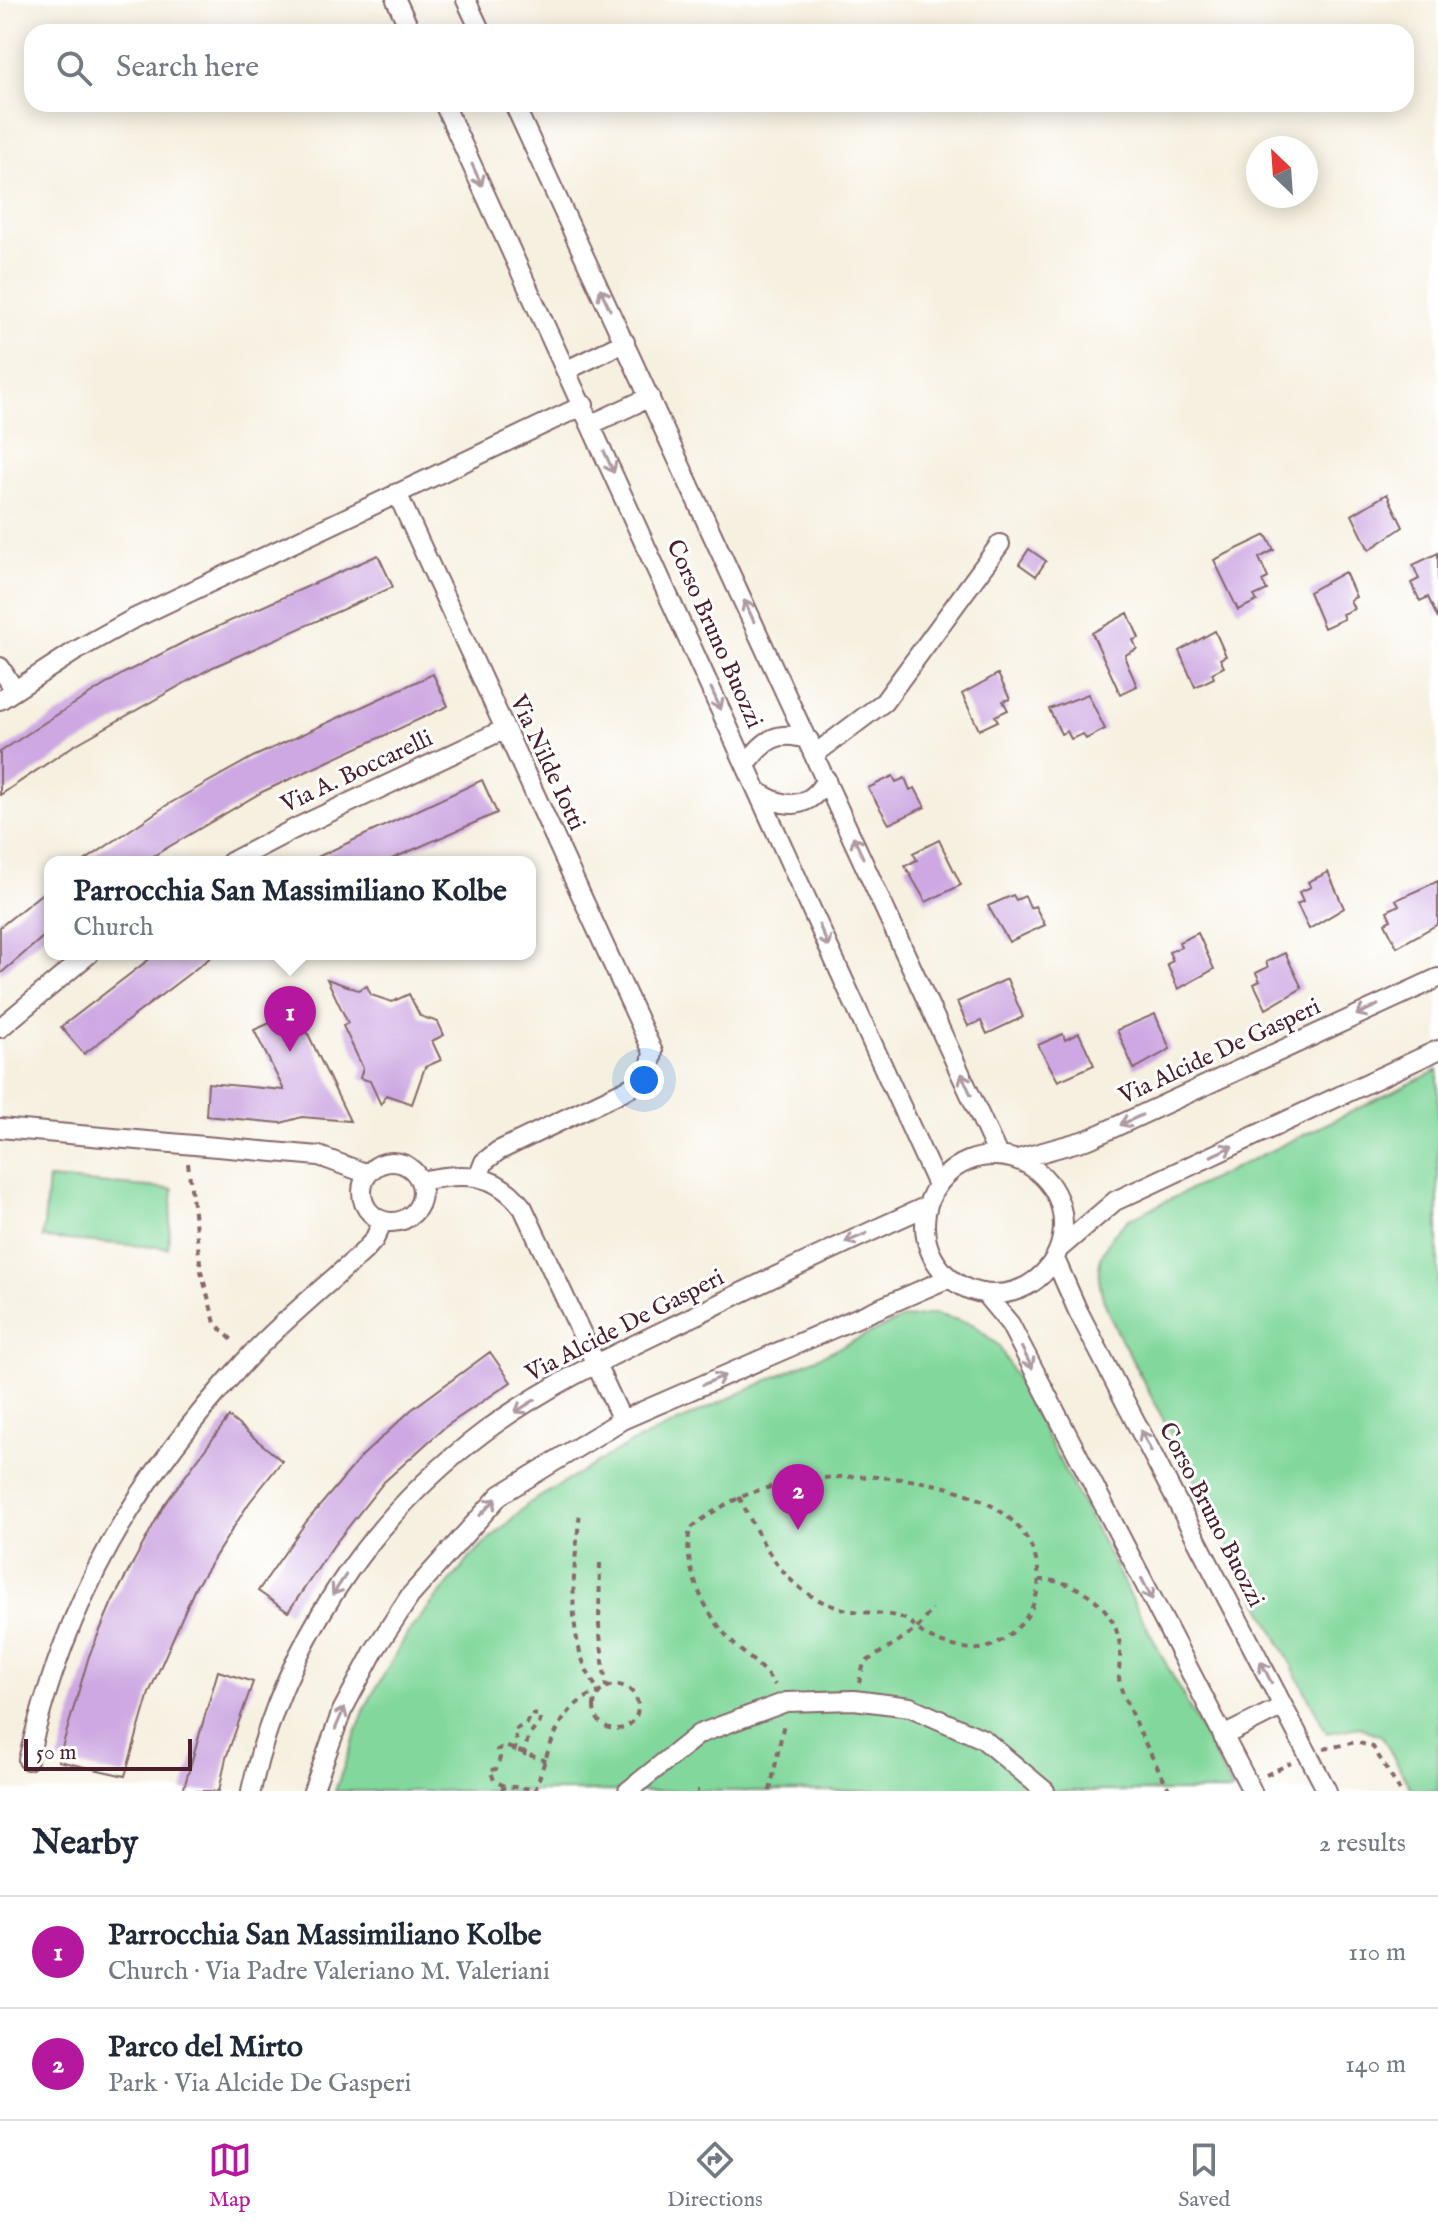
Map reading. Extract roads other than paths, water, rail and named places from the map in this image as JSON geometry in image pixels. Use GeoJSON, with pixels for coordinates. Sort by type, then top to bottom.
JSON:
{"type":"FeatureCollection","features":[{"type":"Feature","properties":{"kind":"street"},"geometry":{"type":"LineString","coordinates":[[396,0],[407,24]]}},
{"type":"Feature","properties":{"kind":"street"},"geometry":{"type":"LineString","coordinates":[[466,0],[477,24]]}},
{"type":"Feature","properties":{"kind":"street","name":"Corso Bruno Buozzi"},"geometry":{"type":"LineString","coordinates":[[448,112],[584,405],[937,1185]]}},
{"type":"Feature","properties":{"kind":"street","name":"Corso Bruno Buozzi"},"geometry":{"type":"LineString","coordinates":[[518,112],[998,1155]]}},
{"type":"Feature","properties":{"kind":"street"},"geometry":{"type":"LineString","coordinates":[[567,370],[625,342]]}},
{"type":"Feature","properties":{"kind":"street"},"geometry":{"type":"LineString","coordinates":[[592,424],[650,397]]}},
{"type":"Feature","properties":{"kind":"street"},"geometry":{"type":"LineString","coordinates":[[0,667],[7,694],[131,620],[584,405]]}},
{"type":"Feature","properties":{"kind":"street","name":"Via Nilde Iotti"},"geometry":{"type":"LineString","coordinates":[[397,493],[653,1052],[649,1075],[640,1083],[498,1151],[484,1162],[479,1175]]}},
{"type":"Feature","properties":{"kind":"street"},"geometry":{"type":"LineString","coordinates":[[746,765],[760,744],[778,734],[812,747],[884,702],[1000,544]]}},
{"type":"Feature","properties":{"kind":"street","name":"Via A. Boccarelli"},"geometry":{"type":"LineString","coordinates":[[242,856],[505,729]]}},
{"type":"Feature","properties":{"kind":"street"},"geometry":{"type":"LineString","coordinates":[[759,792],[776,804],[790,805],[821,790],[826,779]]}},
{"type":"Feature","properties":{"kind":"street"},"geometry":{"type":"LineString","coordinates":[[0,1028],[82,960]]}},
{"type":"Feature","properties":{"kind":"street","name":"Via Alcide De Gasperi"},"geometry":{"type":"LineString","coordinates":[[1018,1159],[1089,1139],[1438,978]]}},
{"type":"Feature","properties":{"kind":"street"},"geometry":{"type":"LineString","coordinates":[[1058,1253],[1064,1227],[1057,1195],[1037,1169],[1018,1159],[998,1155],[975,1158],[953,1168],[937,1185],[927,1206],[925,1226],[928,1245],[936,1263],[949,1278],[966,1288],[984,1293],[1005,1293],[1025,1287],[1042,1275],[1058,1253],[1115,1201],[1438,1050]]}},
{"type":"Feature","properties":{"kind":"street"},"geometry":{"type":"LineString","coordinates":[[0,1128],[319,1156],[368,1174]]}},
{"type":"Feature","properties":{"kind":"street"},"geometry":{"type":"LineString","coordinates":[[398,1162],[415,1172],[420,1181],[421,1200],[417,1209],[401,1221],[383,1221],[372,1215],[362,1197],[368,1174],[379,1164],[398,1162]]}},
{"type":"Feature","properties":{"kind":"street"},"geometry":{"type":"LineString","coordinates":[[420,1181],[455,1174],[479,1175],[512,1194],[523,1208],[622,1420]]}},
{"type":"Feature","properties":{"kind":"street","name":"Via Alcide De Gasperi"},"geometry":{"type":"LineString","coordinates":[[251,1791],[260,1748],[300,1650],[336,1589],[387,1521],[485,1431],[596,1363],[927,1206]]}},
{"type":"Feature","properties":{"kind":"street"},"geometry":{"type":"LineString","coordinates":[[28,1760],[43,1697],[95,1569],[129,1506],[169,1448],[249,1357],[363,1252],[374,1240],[383,1221]]}},
{"type":"Feature","properties":{"kind":"street","name":"Corso Bruno Buozzi"},"geometry":{"type":"LineString","coordinates":[[1058,1253],[1085,1323],[1327,1791]]}},
{"type":"Feature","properties":{"kind":"street"},"geometry":{"type":"LineString","coordinates":[[313,1791],[342,1711],[374,1651],[410,1596],[449,1548],[500,1495],[622,1420],[949,1278]]}},
{"type":"Feature","properties":{"kind":"street"},"geometry":{"type":"LineString","coordinates":[[984,1293],[1010,1324],[1250,1787],[1230,1791]]}},
{"type":"Feature","properties":{"kind":"street"},"geometry":{"type":"LineString","coordinates":[[628,1791],[699,1734],[786,1702],[854,1700],[910,1707],[983,1739],[1045,1791]]}},
{"type":"Feature","properties":{"kind":"street"},"geometry":{"type":"LineString","coordinates":[[1223,1736],[1283,1706]]}},
{"type":"Feature","properties":{"kind":"place","name":"Parrocchia San Massimiliano Kolbe"},"geometry":{"type":"Point","coordinates":[290,1052]}},
{"type":"Feature","properties":{"kind":"place","name":"Parco del Mirto"},"geometry":{"type":"Point","coordinates":[798,1530]}}]}
